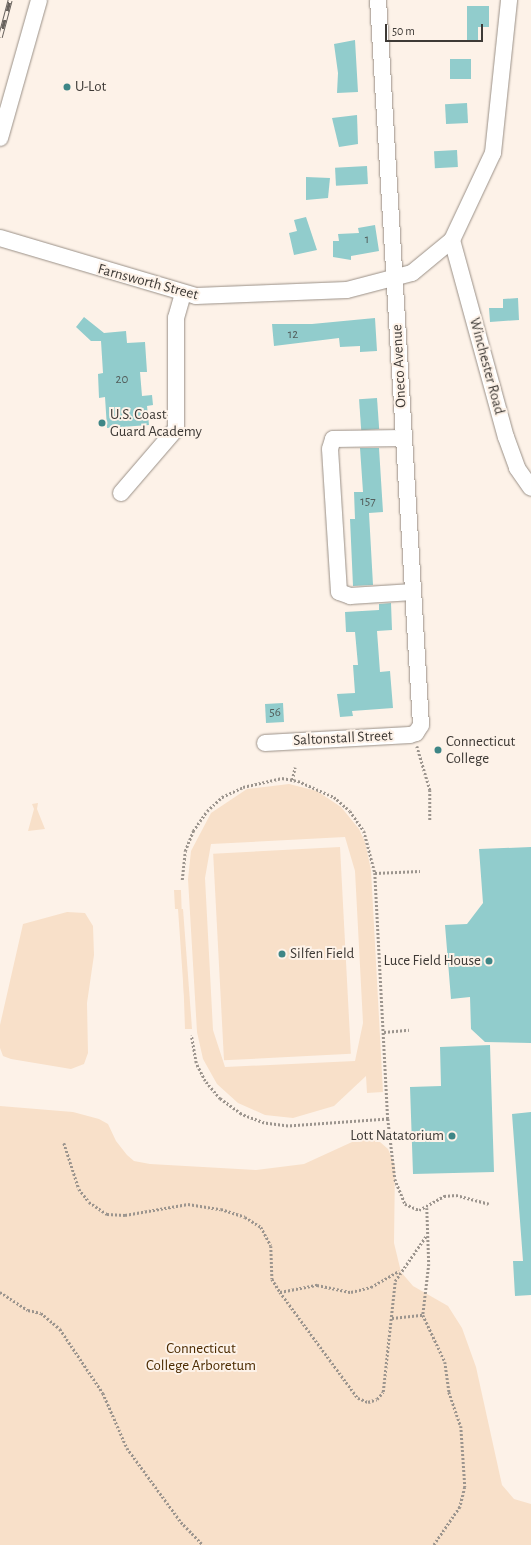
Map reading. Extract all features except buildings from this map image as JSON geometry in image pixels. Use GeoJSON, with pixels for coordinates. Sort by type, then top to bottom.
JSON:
{"type":"FeatureCollection","features":[{"type":"Feature","properties":{"kind":"street"},"geometry":{"type":"LineString","coordinates":[[0,138],[39,0]]}},
{"type":"Feature","properties":{"kind":"street","name":"Oneco Avenue"},"geometry":{"type":"LineString","coordinates":[[378,0],[421,725],[416,732]]}},
{"type":"Feature","properties":{"kind":"street"},"geometry":{"type":"LineString","coordinates":[[452,240],[493,153],[509,0]]}},
{"type":"Feature","properties":{"kind":"street","name":"Farnsworth Street"},"geometry":{"type":"LineString","coordinates":[[0,238],[183,294],[216,297],[347,290],[394,280],[412,273],[452,240]]}},
{"type":"Feature","properties":{"kind":"street","name":"Winchester Road"},"geometry":{"type":"LineString","coordinates":[[452,240],[506,437],[516,468],[531,488]]}},
{"type":"Feature","properties":{"kind":"street"},"geometry":{"type":"LineString","coordinates":[[121,493],[176,430],[176,318],[183,294]]}},
{"type":"Feature","properties":{"kind":"street"},"geometry":{"type":"LineString","coordinates":[[404,438],[333,440],[331,465],[339,592],[350,596],[413,592]]}},
{"type":"Feature","properties":{"kind":"street","name":"Saltonstall Street"},"geometry":{"type":"LineString","coordinates":[[265,743],[416,732]]}},
{"type":"Feature","properties":{"kind":"path"},"geometry":{"type":"LineString","coordinates":[[416,732],[430,790],[430,820]]}},
{"type":"Feature","properties":{"kind":"path"},"geometry":{"type":"LineString","coordinates":[[292,780],[295,767]]}},
{"type":"Feature","properties":{"kind":"path"},"geometry":{"type":"LineString","coordinates":[[182,880],[185,851],[192,831],[207,811],[222,797],[243,787],[260,781],[292,780],[319,788],[350,811],[364,831],[375,873],[388,1119],[400,1196],[412,1208],[427,1208],[444,1196],[456,1195],[489,1204]]}},
{"type":"Feature","properties":{"kind":"path"},"geometry":{"type":"LineString","coordinates":[[375,873],[420,871]]}},
{"type":"Feature","properties":{"kind":"path"},"geometry":{"type":"LineString","coordinates":[[384,1032],[409,1030]]}},
{"type":"Feature","properties":{"kind":"path"},"geometry":{"type":"LineString","coordinates":[[191,1035],[196,1063],[205,1081],[220,1099],[241,1114],[264,1123],[288,1126],[388,1119]]}},
{"type":"Feature","properties":{"kind":"path"},"geometry":{"type":"LineString","coordinates":[[64,1143],[79,1189],[89,1202],[107,1214],[125,1215],[188,1204],[220,1209],[245,1217],[261,1227],[270,1246],[272,1279],[358,1398],[368,1402],[377,1399],[383,1392],[392,1318],[391,1302],[399,1272],[426,1236]]}},
{"type":"Feature","properties":{"kind":"path"},"geometry":{"type":"LineString","coordinates":[[427,1208],[426,1236],[429,1264],[423,1315],[445,1362],[449,1392],[461,1426],[464,1487],[460,1507],[450,1526],[438,1537],[434,1545]]}},
{"type":"Feature","properties":{"kind":"path"},"geometry":{"type":"LineString","coordinates":[[280,1292],[317,1285],[351,1292],[370,1287],[399,1272]]}},
{"type":"Feature","properties":{"kind":"path"},"geometry":{"type":"LineString","coordinates":[[0,1292],[28,1310],[41,1313],[60,1328],[103,1393],[127,1448],[181,1522],[203,1545]]}},
{"type":"Feature","properties":{"kind":"path"},"geometry":{"type":"LineString","coordinates":[[392,1318],[423,1315]]}},
{"type":"Feature","properties":{"kind":"green space"},"geometry":{"type":"Polygon","coordinates":[[[289,784],[317,791],[341,807],[359,829],[365,842],[371,870],[383,1092],[367,1093],[366,1076],[334,1106],[293,1118],[265,1115],[238,1103],[217,1084],[203,1059],[197,1032],[188,879],[191,851],[211,813],[247,789],[289,784]],[[345,837],[211,844],[205,878],[213,1030],[225,1067],[355,1061],[363,1023],[355,871],[345,837]]]}},
{"type":"Feature","properties":{"kind":"green space"},"geometry":{"type":"Polygon","coordinates":[[[38,803],[37,809],[45,829],[28,831],[34,809],[32,804],[38,803]]]}},
{"type":"Feature","properties":{"kind":"green space","name":"Silfen Field"},"geometry":{"type":"Polygon","coordinates":[[[340,847],[351,1054],[224,1060],[213,854],[340,847]]]}},
{"type":"Feature","properties":{"kind":"green space"},"geometry":{"type":"Polygon","coordinates":[[[174,890],[181,890],[185,1010],[178,909],[175,909],[174,890]]]}},
{"type":"Feature","properties":{"kind":"green space"},"geometry":{"type":"Polygon","coordinates":[[[181,909],[183,909],[192,1029],[185,1029],[181,909]]]}},
{"type":"Feature","properties":{"kind":"green space"},"geometry":{"type":"Polygon","coordinates":[[[67,912],[85,913],[93,926],[94,955],[87,1003],[88,1053],[84,1064],[71,1069],[11,1059],[3,1056],[0,1048],[0,1025],[23,924],[67,912]]]}},
{"type":"Feature","properties":{"kind":"green space","name":"Connecticut College Arboretum"},"geometry":{"type":"Polygon","coordinates":[[[0,1106],[73,1112],[99,1119],[108,1124],[116,1141],[127,1155],[134,1161],[150,1164],[256,1170],[304,1164],[363,1137],[380,1142],[388,1149],[395,1166],[394,1243],[401,1272],[413,1286],[448,1306],[462,1328],[476,1367],[502,1485],[514,1499],[531,1504],[531,1545],[0,1545],[0,1106]]]}},
{"type":"Feature","properties":{"kind":"railway"},"geometry":{"type":"LineString","coordinates":[[0,37],[10,0]]}},
{"type":"Feature","properties":{"kind":"place","name":"U-Lot"},"geometry":{"type":"Point","coordinates":[67,87]}},
{"type":"Feature","properties":{"kind":"place","name":"U.S. Coast Guard Academy"},"geometry":{"type":"Point","coordinates":[102,423]}},
{"type":"Feature","properties":{"kind":"place","name":"Connecticut College"},"geometry":{"type":"Point","coordinates":[438,750]}},
{"type":"Feature","properties":{"kind":"place","name":"Silfen Field"},"geometry":{"type":"Point","coordinates":[282,954]}},
{"type":"Feature","properties":{"kind":"place","name":"Luce Field House"},"geometry":{"type":"Point","coordinates":[489,961]}},
{"type":"Feature","properties":{"kind":"place","name":"Lott Natatorium"},"geometry":{"type":"Point","coordinates":[452,1136]}}]}
